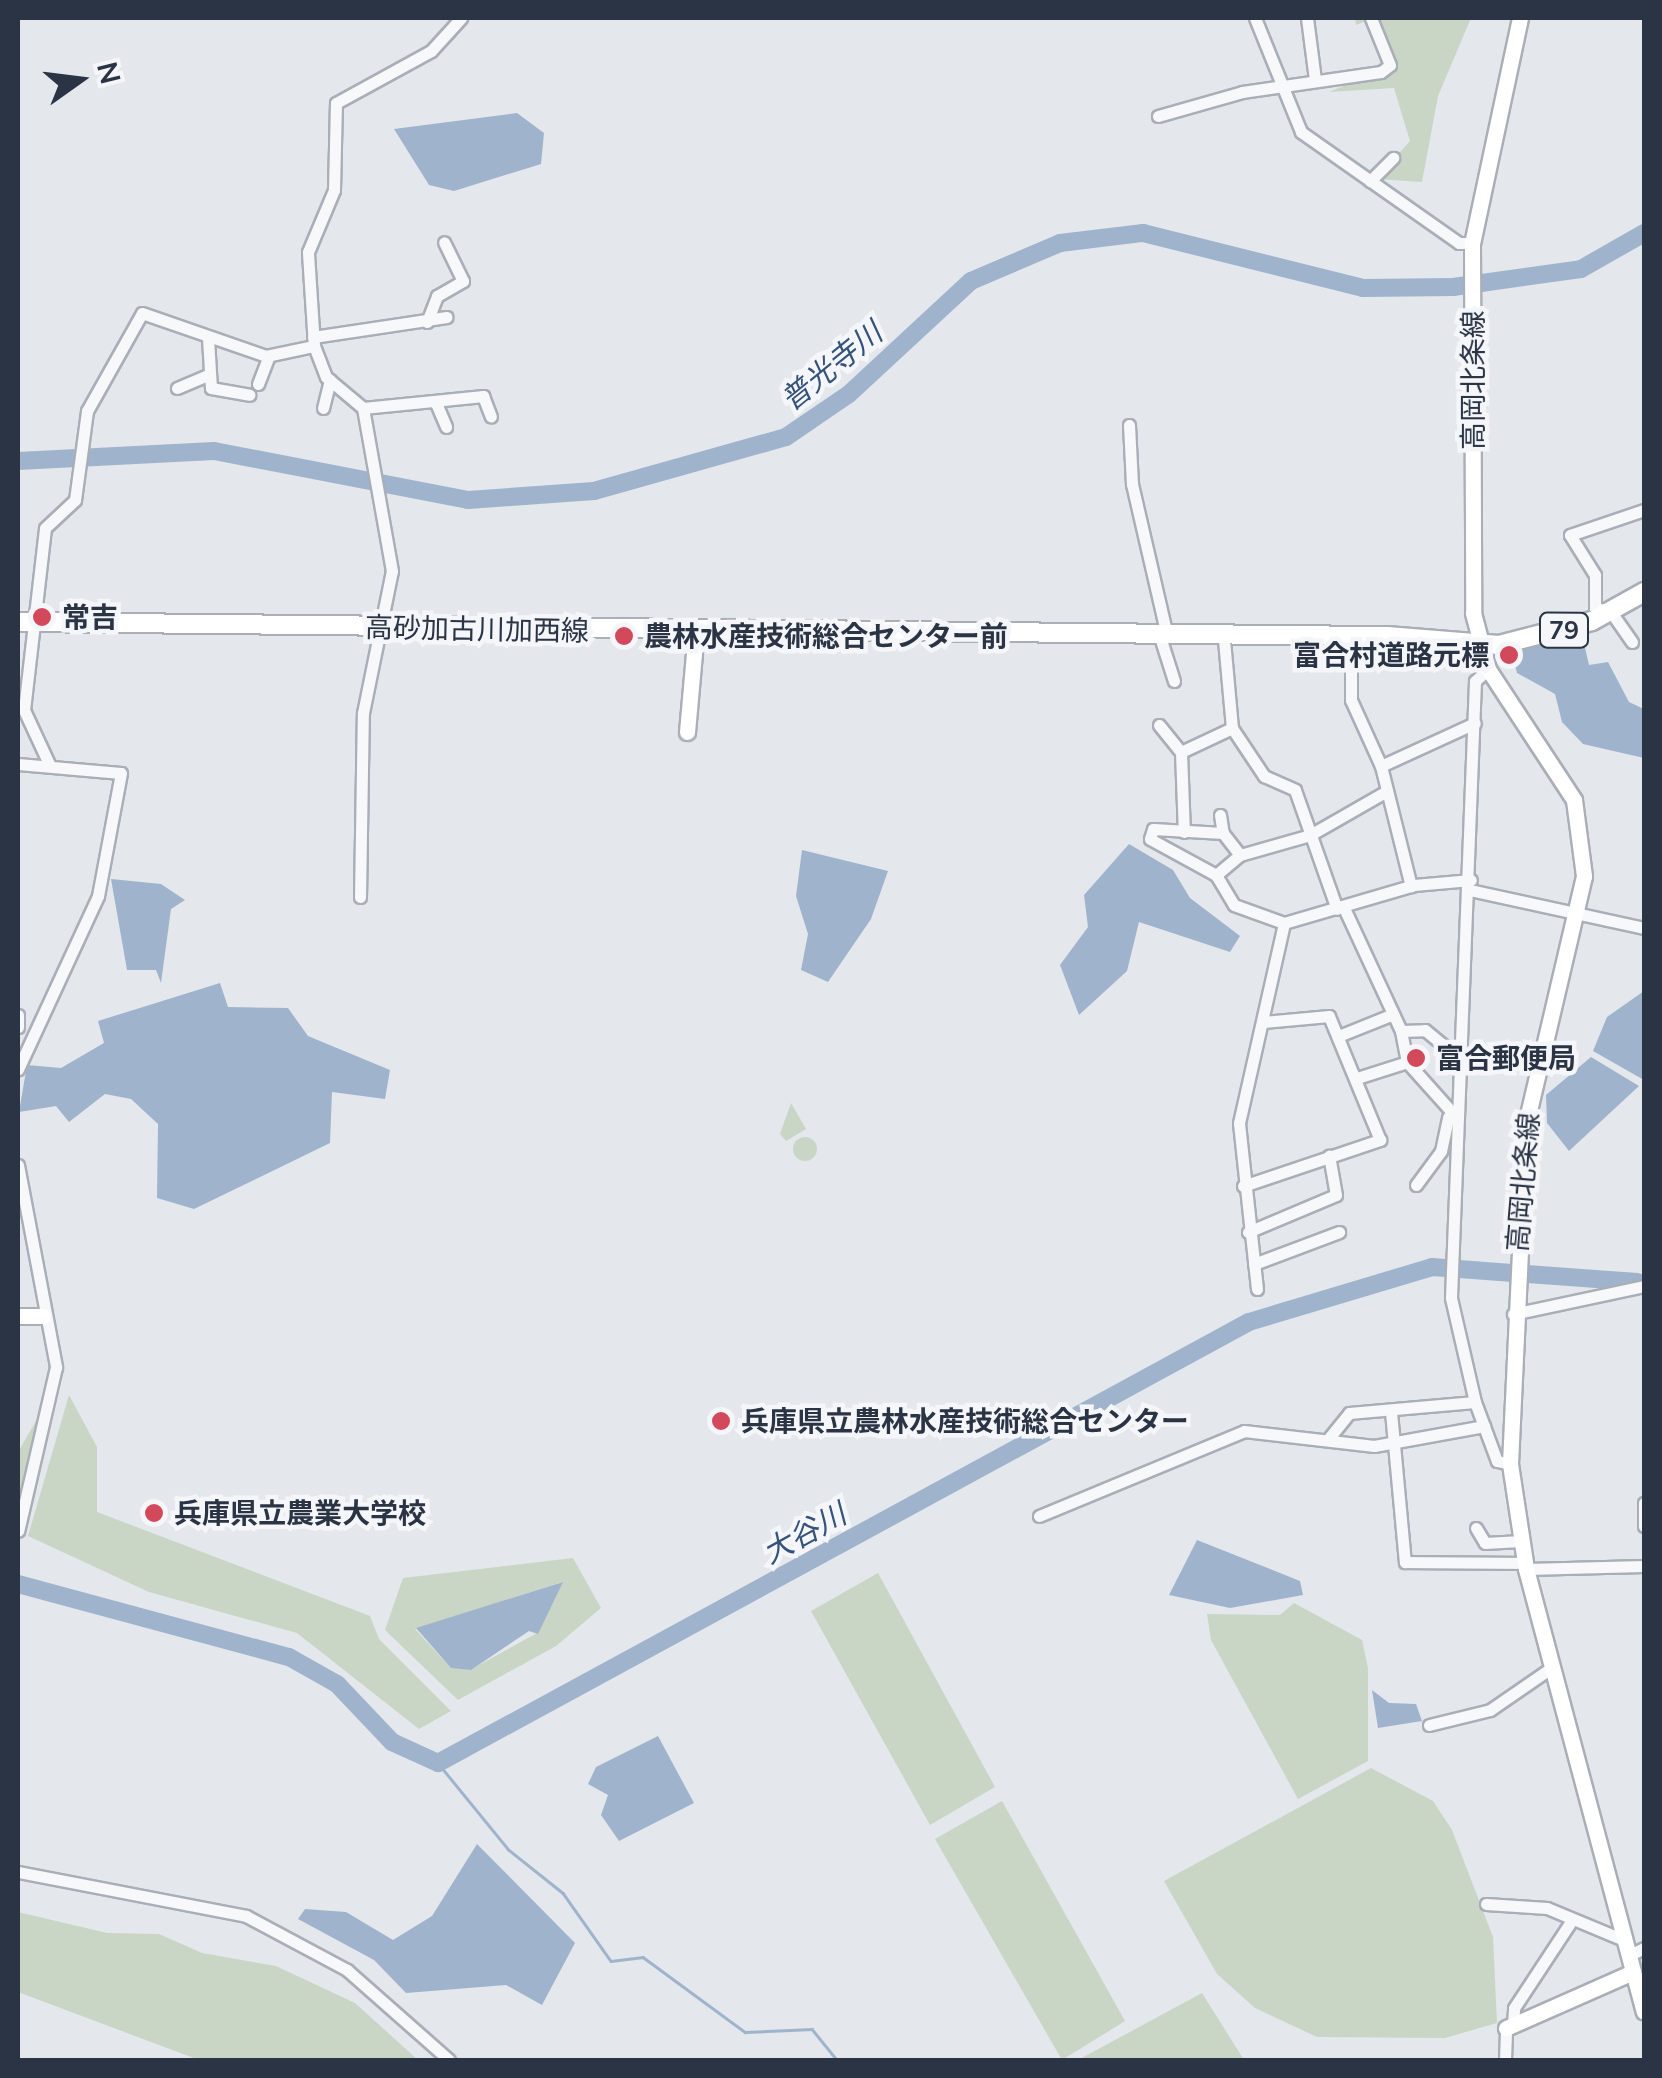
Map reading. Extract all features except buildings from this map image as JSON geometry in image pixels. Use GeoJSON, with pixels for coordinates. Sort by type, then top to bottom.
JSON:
{"type":"FeatureCollection","features":[{"type":"Feature","properties":{"kind":"main road","name":"高岡北条線"},"geometry":{"type":"LineString","coordinates":[[1520,18],[1472,243],[1477,644],[1488,669],[1574,800],[1584,853],[1581,914],[1530,1091],[1516,1258],[1510,1464],[1526,1566],[1644,2012]]}},
{"type":"Feature","properties":{"kind":"main road","name":"高砂加古川加西線"},"geometry":{"type":"LineString","coordinates":[[26,622],[1164,640],[1351,636],[1477,644],[1559,631],[1610,611],[1644,592]]}},
{"type":"Feature","properties":{"kind":"main road"},"geometry":{"type":"LineString","coordinates":[[687,732],[696,632]]}},
{"type":"Feature","properties":{"kind":"main road"},"geometry":{"type":"LineString","coordinates":[[18,1316],[43,1316]]}},
{"type":"Feature","properties":{"kind":"main road"},"geometry":{"type":"LineString","coordinates":[[1510,2026],[1628,1956]]}},
{"type":"Feature","properties":{"kind":"street"},"geometry":{"type":"LineString","coordinates":[[360,897],[364,713],[377,628],[392,571],[363,408],[330,380],[313,342],[308,252],[334,190],[331,111],[431,50],[461,18]]}},
{"type":"Feature","properties":{"kind":"street"},"geometry":{"type":"LineString","coordinates":[[1255,18],[1276,86],[1301,132],[1459,243],[1472,243]]}},
{"type":"Feature","properties":{"kind":"street"},"geometry":{"type":"LineString","coordinates":[[1307,18],[1315,80]]}},
{"type":"Feature","properties":{"kind":"street"},"geometry":{"type":"LineString","coordinates":[[1158,116],[1276,86],[1388,67],[1371,18]]}},
{"type":"Feature","properties":{"kind":"street"},"geometry":{"type":"LineString","coordinates":[[1370,182],[1393,158]]}},
{"type":"Feature","properties":{"kind":"street"},"geometry":{"type":"LineString","coordinates":[[427,322],[436,296],[463,281],[444,242]]}},
{"type":"Feature","properties":{"kind":"street"},"geometry":{"type":"LineString","coordinates":[[50,766],[24,710],[26,622],[45,528],[68,512],[79,470],[81,439],[142,313],[269,356],[313,342],[447,317]]}},
{"type":"Feature","properties":{"kind":"street"},"geometry":{"type":"LineString","coordinates":[[208,338],[208,375],[217,393],[250,396]]}},
{"type":"Feature","properties":{"kind":"street"},"geometry":{"type":"LineString","coordinates":[[258,384],[269,356]]}},
{"type":"Feature","properties":{"kind":"street"},"geometry":{"type":"LineString","coordinates":[[177,388],[208,375]]}},
{"type":"Feature","properties":{"kind":"street"},"geometry":{"type":"LineString","coordinates":[[323,408],[330,380]]}},
{"type":"Feature","properties":{"kind":"street"},"geometry":{"type":"LineString","coordinates":[[363,408],[483,396],[491,417]]}},
{"type":"Feature","properties":{"kind":"street"},"geometry":{"type":"LineString","coordinates":[[436,403],[446,427]]}},
{"type":"Feature","properties":{"kind":"street"},"geometry":{"type":"LineString","coordinates":[[1129,425],[1132,484],[1174,681]]}},
{"type":"Feature","properties":{"kind":"street"},"geometry":{"type":"LineString","coordinates":[[1632,642],[1610,611],[1595,608],[1595,575],[1570,536],[1644,510]]}},
{"type":"Feature","properties":{"kind":"street"},"geometry":{"type":"LineString","coordinates":[[1351,636],[1351,700],[1381,766],[1412,886]]}},
{"type":"Feature","properties":{"kind":"street"},"geometry":{"type":"LineString","coordinates":[[1224,640],[1232,728],[1264,776],[1295,790],[1315,831],[1341,909],[1401,1031],[1407,1062],[1452,1117]]}},
{"type":"Feature","properties":{"kind":"street"},"geometry":{"type":"LineString","coordinates":[[1488,669],[1475,682],[1470,885],[1460,1058],[1452,1117],[1451,1298],[1475,1402],[1497,1461],[1510,1464]]}},
{"type":"Feature","properties":{"kind":"street"},"geometry":{"type":"LineString","coordinates":[[1160,724],[1181,752],[1184,832]]}},
{"type":"Feature","properties":{"kind":"street"},"geometry":{"type":"LineString","coordinates":[[1381,766],[1475,724]]}},
{"type":"Feature","properties":{"kind":"street"},"geometry":{"type":"LineString","coordinates":[[1181,752],[1232,728]]}},
{"type":"Feature","properties":{"kind":"street"},"geometry":{"type":"LineString","coordinates":[[18,764],[121,773],[98,896],[21,1053],[18,1069]]}},
{"type":"Feature","properties":{"kind":"street"},"geometry":{"type":"LineString","coordinates":[[1216,875],[1240,855],[1315,831],[1385,792]]}},
{"type":"Feature","properties":{"kind":"street"},"geometry":{"type":"LineString","coordinates":[[1220,815],[1223,833],[1240,855]]}},
{"type":"Feature","properties":{"kind":"street"},"geometry":{"type":"LineString","coordinates":[[1223,833],[1153,829],[1150,839],[1216,875],[1234,905],[1284,923],[1412,886],[1470,885],[1644,928]]}},
{"type":"Feature","properties":{"kind":"street"},"geometry":{"type":"LineString","coordinates":[[1257,1288],[1243,1186],[1246,1058],[1263,1022],[1284,923]]}},
{"type":"Feature","properties":{"kind":"street"},"geometry":{"type":"LineString","coordinates":[[1243,1186],[1380,1140],[1341,1035],[1316,1011],[1263,1022]]}},
{"type":"Feature","properties":{"kind":"street"},"geometry":{"type":"LineString","coordinates":[[18,1015],[18,1027]]}},
{"type":"Feature","properties":{"kind":"street"},"geometry":{"type":"LineString","coordinates":[[1341,1035],[1392,1015]]}},
{"type":"Feature","properties":{"kind":"street"},"geometry":{"type":"LineString","coordinates":[[1401,1031],[1425,1030],[1460,1058]]}},
{"type":"Feature","properties":{"kind":"street"},"geometry":{"type":"LineString","coordinates":[[1357,1078],[1407,1062]]}},
{"type":"Feature","properties":{"kind":"street"},"geometry":{"type":"LineString","coordinates":[[1416,1185],[1441,1151],[1452,1117]]}},
{"type":"Feature","properties":{"kind":"street"},"geometry":{"type":"LineString","coordinates":[[1248,1232],[1336,1195],[1330,1156]]}},
{"type":"Feature","properties":{"kind":"street"},"geometry":{"type":"LineString","coordinates":[[18,1165],[23,1255],[43,1316],[52,1396],[18,1530]]}},
{"type":"Feature","properties":{"kind":"street"},"geometry":{"type":"LineString","coordinates":[[1254,1264],[1339,1232]]}},
{"type":"Feature","properties":{"kind":"street"},"geometry":{"type":"LineString","coordinates":[[1513,1314],[1644,1286]]}},
{"type":"Feature","properties":{"kind":"street"},"geometry":{"type":"LineString","coordinates":[[1329,1438],[1336,1418],[1475,1402]]}},
{"type":"Feature","properties":{"kind":"street"},"geometry":{"type":"LineString","coordinates":[[1391,1412],[1404,1562],[1644,1566]]}},
{"type":"Feature","properties":{"kind":"street"},"geometry":{"type":"LineString","coordinates":[[1039,1516],[1244,1431],[1396,1445],[1484,1426]]}},
{"type":"Feature","properties":{"kind":"street"},"geometry":{"type":"LineString","coordinates":[[1644,1502],[1644,1526]]}},
{"type":"Feature","properties":{"kind":"street"},"geometry":{"type":"LineString","coordinates":[[1476,1528],[1485,1543],[1521,1541]]}},
{"type":"Feature","properties":{"kind":"street"},"geometry":{"type":"LineString","coordinates":[[1429,1725],[1490,1710],[1551,1668]]}},
{"type":"Feature","properties":{"kind":"street"},"geometry":{"type":"LineString","coordinates":[[18,1872],[246,1916],[347,1970],[448,2060]]}},
{"type":"Feature","properties":{"kind":"street"},"geometry":{"type":"LineString","coordinates":[[1486,1904],[1534,1905],[1572,1920],[1628,1956],[1644,1948]]}},
{"type":"Feature","properties":{"kind":"street"},"geometry":{"type":"LineString","coordinates":[[1505,2060],[1514,2008],[1572,1920]]}},
{"type":"Feature","properties":{"kind":"green space"},"geometry":{"type":"Polygon","coordinates":[[[1355,18],[1373,18],[1356,25],[1355,18]]]}},
{"type":"Feature","properties":{"kind":"green space"},"geometry":{"type":"Polygon","coordinates":[[[1373,18],[1471,18],[1438,96],[1422,182],[1376,179],[1410,141],[1394,88],[1329,92],[1392,66],[1373,18]]]}},
{"type":"Feature","properties":{"kind":"green space"},"geometry":{"type":"Polygon","coordinates":[[[791,1103],[806,1129],[786,1141],[780,1134],[791,1103]]]}},
{"type":"Feature","properties":{"kind":"green space"},"geometry":{"type":"Polygon","coordinates":[[[805,1137],[814,1140],[814,1158],[805,1161],[796,1158],[793,1149],[796,1140],[805,1137]]]}},
{"type":"Feature","properties":{"kind":"green space"},"geometry":{"type":"Polygon","coordinates":[[[69,1395],[97,1447],[97,1512],[370,1616],[379,1639],[451,1711],[419,1729],[297,1633],[149,1592],[28,1536],[69,1395]]]}},
{"type":"Feature","properties":{"kind":"green space"},"geometry":{"type":"Polygon","coordinates":[[[40,1414],[18,1502],[18,1452],[40,1414]]]}},
{"type":"Feature","properties":{"kind":"green space"},"geometry":{"type":"Polygon","coordinates":[[[573,1558],[601,1608],[556,1646],[458,1700],[385,1630],[403,1578],[573,1558]],[[562,1582],[415,1629],[450,1667],[470,1670],[537,1633],[562,1582]]]}},
{"type":"Feature","properties":{"kind":"green space"},"geometry":{"type":"Polygon","coordinates":[[[878,1573],[995,1787],[930,1825],[811,1611],[878,1573]]]}},
{"type":"Feature","properties":{"kind":"green space"},"geometry":{"type":"Polygon","coordinates":[[[1294,1603],[1362,1640],[1368,1668],[1368,1761],[1298,1799],[1211,1640],[1207,1614],[1280,1615],[1294,1603]]]}},
{"type":"Feature","properties":{"kind":"green space"},"geometry":{"type":"Polygon","coordinates":[[[1371,1768],[1433,1801],[1452,1830],[1493,1937],[1497,2023],[1445,2038],[1317,2037],[1255,2008],[1217,1974],[1164,1881],[1371,1768]]]}},
{"type":"Feature","properties":{"kind":"green space"},"geometry":{"type":"Polygon","coordinates":[[[1002,1801],[1125,2021],[1062,2060],[935,1839],[1002,1801]]]}},
{"type":"Feature","properties":{"kind":"green space"},"geometry":{"type":"Polygon","coordinates":[[[18,1912],[107,1933],[159,1934],[202,1953],[276,1966],[355,2003],[418,2060],[199,2060],[18,1992],[18,1912]]]}},
{"type":"Feature","properties":{"kind":"green space"},"geometry":{"type":"Polygon","coordinates":[[[1202,1993],[1244,2060],[1078,2060],[1202,1993]]]}},
{"type":"Feature","properties":{"kind":"water"},"geometry":{"type":"Polygon","coordinates":[[[517,113],[544,133],[541,164],[454,191],[429,185],[394,129],[517,113]]]}},
{"type":"Feature","properties":{"kind":"water"},"geometry":{"type":"Polygon","coordinates":[[[1582,635],[1589,665],[1608,662],[1629,702],[1644,709],[1644,758],[1583,744],[1562,722],[1555,694],[1517,673],[1512,653],[1582,635]]]}},
{"type":"Feature","properties":{"kind":"water"},"geometry":{"type":"Polygon","coordinates":[[[1129,844],[1173,870],[1190,898],[1240,936],[1230,952],[1139,922],[1127,971],[1079,1015],[1060,965],[1088,927],[1084,895],[1129,844]]]}},
{"type":"Feature","properties":{"kind":"water"},"geometry":{"type":"Polygon","coordinates":[[[802,850],[888,871],[871,919],[828,982],[801,970],[808,934],[796,896],[802,850]]]}},
{"type":"Feature","properties":{"kind":"water"},"geometry":{"type":"Polygon","coordinates":[[[111,879],[161,884],[185,900],[171,909],[161,983],[156,970],[127,970],[111,879]]]}},
{"type":"Feature","properties":{"kind":"water"},"geometry":{"type":"Polygon","coordinates":[[[220,983],[228,1007],[288,1008],[308,1036],[390,1070],[385,1099],[332,1092],[330,1143],[194,1209],[157,1198],[158,1124],[131,1099],[105,1094],[69,1122],[56,1106],[19,1112],[27,1065],[61,1068],[104,1043],[98,1021],[220,983]]]}},
{"type":"Feature","properties":{"kind":"water"},"geometry":{"type":"Polygon","coordinates":[[[1644,991],[1644,1080],[1593,1051],[1607,1017],[1644,991]]]}},
{"type":"Feature","properties":{"kind":"water"},"geometry":{"type":"Polygon","coordinates":[[[1591,1057],[1639,1086],[1569,1151],[1547,1123],[1546,1095],[1591,1057]]]}},
{"type":"Feature","properties":{"kind":"water"},"geometry":{"type":"Polygon","coordinates":[[[1197,1540],[1300,1581],[1303,1595],[1230,1608],[1169,1595],[1197,1540]]]}},
{"type":"Feature","properties":{"kind":"water"},"geometry":{"type":"Polygon","coordinates":[[[563,1582],[538,1634],[529,1631],[471,1670],[451,1668],[416,1628],[563,1582]]]}},
{"type":"Feature","properties":{"kind":"water"},"geometry":{"type":"Polygon","coordinates":[[[1372,1690],[1389,1703],[1416,1704],[1422,1721],[1378,1728],[1372,1690]]]}},
{"type":"Feature","properties":{"kind":"water"},"geometry":{"type":"Polygon","coordinates":[[[658,1736],[694,1803],[619,1841],[601,1815],[608,1795],[588,1784],[596,1767],[658,1736]]]}},
{"type":"Feature","properties":{"kind":"water"},"geometry":{"type":"Polygon","coordinates":[[[477,1844],[575,1943],[542,2005],[506,1985],[406,1993],[374,1960],[298,1919],[305,1909],[346,1912],[393,1940],[432,1916],[477,1844]]]}},
{"type":"Feature","properties":{"kind":"waterway","name":"普光寺川"},"geometry":{"type":"LineString","coordinates":[[18,461],[214,451],[468,500],[594,491],[786,437],[849,394],[971,281],[1060,243],[1143,233],[1363,288],[1453,287],[1581,269],[1644,233]]}},
{"type":"Feature","properties":{"kind":"waterway","name":"大谷川"},"geometry":{"type":"LineString","coordinates":[[18,1584],[289,1657],[337,1684],[392,1742],[438,1763],[1249,1322],[1432,1267],[1637,1282]]}},
{"type":"Feature","properties":{"kind":"waterway"},"geometry":{"type":"LineString","coordinates":[[438,1763],[509,1850],[563,1893],[611,1961],[643,1957],[745,2032],[812,2029],[837,2060]]}},
{"type":"Feature","properties":{"kind":"place","name":"常吉"},"geometry":{"type":"Point","coordinates":[42,617]}},
{"type":"Feature","properties":{"kind":"place","name":"農林水産技術総合センター前"},"geometry":{"type":"Point","coordinates":[624,636]}},
{"type":"Feature","properties":{"kind":"place","name":"富合村道路元標"},"geometry":{"type":"Point","coordinates":[1509,655]}},
{"type":"Feature","properties":{"kind":"place","name":"富合郵便局"},"geometry":{"type":"Point","coordinates":[1416,1058]}},
{"type":"Feature","properties":{"kind":"place","name":"兵庫県立農林水産技術総合センター"},"geometry":{"type":"Point","coordinates":[721,1421]}},
{"type":"Feature","properties":{"kind":"place","name":"兵庫県立農業大学校"},"geometry":{"type":"Point","coordinates":[154,1513]}}]}
